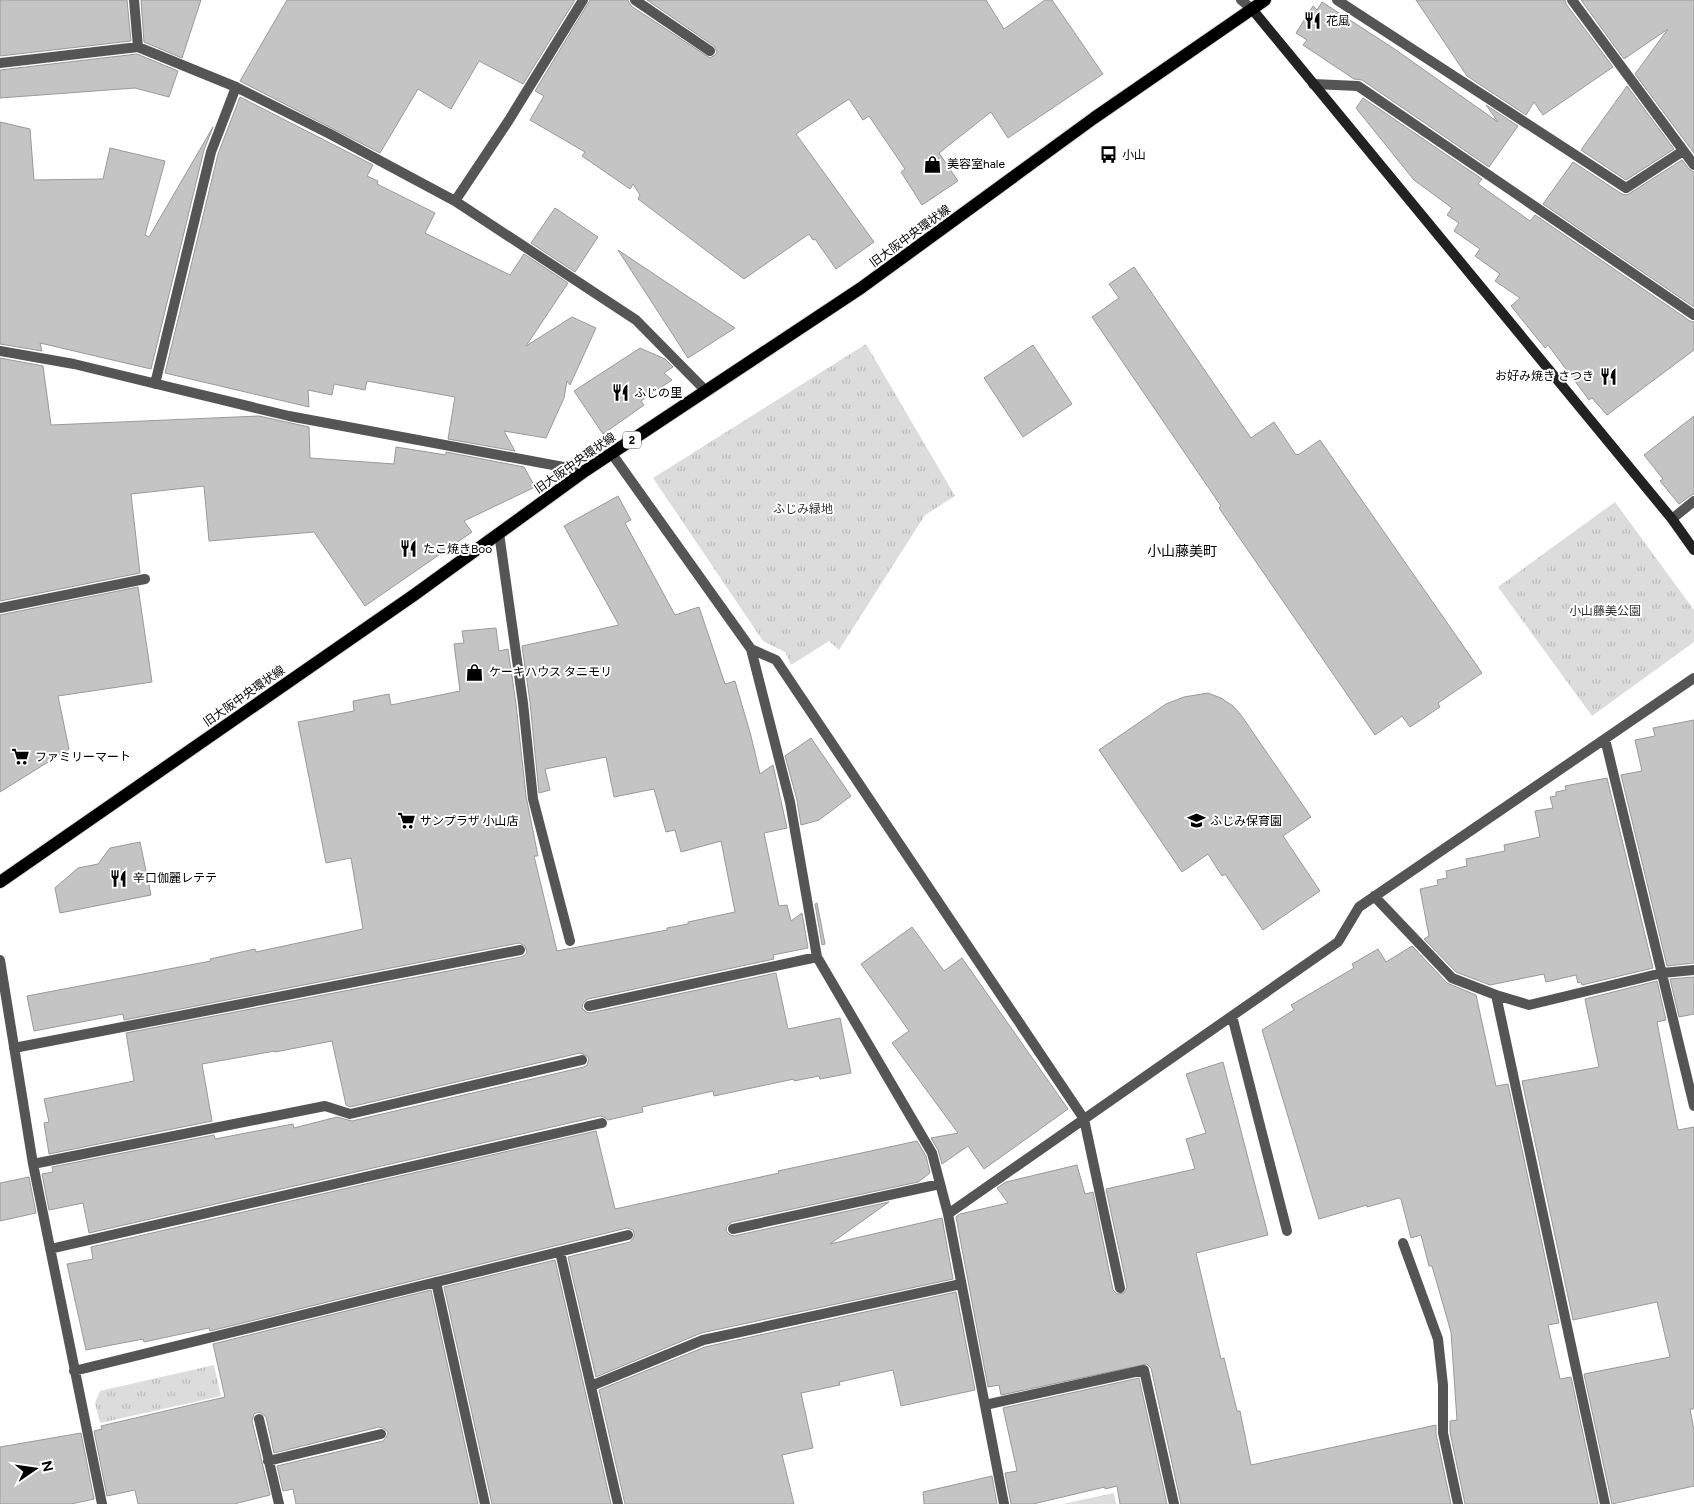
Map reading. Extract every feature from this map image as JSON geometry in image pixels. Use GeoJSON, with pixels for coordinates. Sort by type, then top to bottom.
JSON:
{"type":"FeatureCollection","features":[{"type":"Feature","properties":{"kind":"main road","name":"旧大阪中央環状線"},"geometry":{"type":"LineString","coordinates":[[0,882],[414,595],[585,471],[861,288],[1094,118],[1265,0]]}},
{"type":"Feature","properties":{"kind":"street"},"geometry":{"type":"LineString","coordinates":[[134,0],[138,47]]}},
{"type":"Feature","properties":{"kind":"street"},"geometry":{"type":"LineString","coordinates":[[455,201],[509,120],[583,0]]}},
{"type":"Feature","properties":{"kind":"street"},"geometry":{"type":"LineString","coordinates":[[635,0],[710,51]]}},
{"type":"Feature","properties":{"kind":"street"},"geometry":{"type":"LineString","coordinates":[[1241,0],[1252,9],[1672,519],[1694,550]]}},
{"type":"Feature","properties":{"kind":"street"},"geometry":{"type":"LineString","coordinates":[[1337,0],[1626,188],[1683,151]]}},
{"type":"Feature","properties":{"kind":"street"},"geometry":{"type":"LineString","coordinates":[[1572,0],[1694,165]]}},
{"type":"Feature","properties":{"kind":"street"},"geometry":{"type":"LineString","coordinates":[[0,63],[138,47],[236,87],[330,134],[455,201],[636,320],[706,391]]}},
{"type":"Feature","properties":{"kind":"street"},"geometry":{"type":"LineString","coordinates":[[1313,84],[1358,86],[1694,315]]}},
{"type":"Feature","properties":{"kind":"street"},"geometry":{"type":"LineString","coordinates":[[155,384],[211,152],[236,87]]}},
{"type":"Feature","properties":{"kind":"street"},"geometry":{"type":"LineString","coordinates":[[0,351],[74,364],[289,416],[585,471]]}},
{"type":"Feature","properties":{"kind":"street"},"geometry":{"type":"LineString","coordinates":[[612,454],[751,648],[790,802],[816,958],[932,1153],[948,1214],[1004,1504]]}},
{"type":"Feature","properties":{"kind":"street"},"geometry":{"type":"LineString","coordinates":[[1672,519],[1694,501]]}},
{"type":"Feature","properties":{"kind":"street"},"geometry":{"type":"LineString","coordinates":[[499,533],[533,799],[570,940]]}},
{"type":"Feature","properties":{"kind":"street"},"geometry":{"type":"LineString","coordinates":[[0,608],[145,579]]}},
{"type":"Feature","properties":{"kind":"street"},"geometry":{"type":"LineString","coordinates":[[751,648],[776,660],[1084,1119],[1120,1288]]}},
{"type":"Feature","properties":{"kind":"street"},"geometry":{"type":"LineString","coordinates":[[948,1214],[1338,942],[1359,907],[1374,896],[1694,678]]}},
{"type":"Feature","properties":{"kind":"street"},"geometry":{"type":"LineString","coordinates":[[1605,739],[1694,1106]]}},
{"type":"Feature","properties":{"kind":"street"},"geometry":{"type":"LineString","coordinates":[[1374,896],[1452,978],[1529,1005],[1662,973],[1694,970]]}},
{"type":"Feature","properties":{"kind":"street"},"geometry":{"type":"LineString","coordinates":[[14,1048],[520,950]]}},
{"type":"Feature","properties":{"kind":"street"},"geometry":{"type":"LineString","coordinates":[[590,1006],[816,958]]}},
{"type":"Feature","properties":{"kind":"street"},"geometry":{"type":"LineString","coordinates":[[0,960],[33,1164],[102,1504]]}},
{"type":"Feature","properties":{"kind":"street"},"geometry":{"type":"LineString","coordinates":[[1496,995],[1605,1504]]}},
{"type":"Feature","properties":{"kind":"street"},"geometry":{"type":"LineString","coordinates":[[1232,1016],[1287,1231]]}},
{"type":"Feature","properties":{"kind":"street"},"geometry":{"type":"LineString","coordinates":[[33,1164],[325,1106],[350,1114],[582,1060]]}},
{"type":"Feature","properties":{"kind":"street"},"geometry":{"type":"LineString","coordinates":[[50,1249],[602,1123]]}},
{"type":"Feature","properties":{"kind":"street"},"geometry":{"type":"LineString","coordinates":[[733,1229],[940,1184]]}},
{"type":"Feature","properties":{"kind":"street"},"geometry":{"type":"LineString","coordinates":[[74,1371],[628,1235]]}},
{"type":"Feature","properties":{"kind":"street"},"geometry":{"type":"LineString","coordinates":[[1403,1243],[1438,1339],[1443,1433],[1458,1504]]}},
{"type":"Feature","properties":{"kind":"street"},"geometry":{"type":"LineString","coordinates":[[560,1252],[618,1504]]}},
{"type":"Feature","properties":{"kind":"street"},"geometry":{"type":"LineString","coordinates":[[436,1282],[485,1504]]}},
{"type":"Feature","properties":{"kind":"street"},"geometry":{"type":"LineString","coordinates":[[591,1386],[703,1340],[961,1284]]}},
{"type":"Feature","properties":{"kind":"street"},"geometry":{"type":"LineString","coordinates":[[984,1405],[1144,1370],[1174,1504]]}},
{"type":"Feature","properties":{"kind":"street"},"geometry":{"type":"LineString","coordinates":[[259,1419],[279,1504]]}},
{"type":"Feature","properties":{"kind":"street"},"geometry":{"type":"LineString","coordinates":[[268,1461],[381,1434]]}},
{"type":"Feature","properties":{"kind":"green space","name":"ふじみ緑地"},"geometry":{"type":"Polygon","coordinates":[[[866,344],[955,496],[925,515],[839,650],[829,641],[791,665],[785,652],[763,641],[653,478],[866,344]]]}},
{"type":"Feature","properties":{"kind":"green space","name":"小山藤美公園"},"geometry":{"type":"Polygon","coordinates":[[[1615,502],[1694,610],[1694,642],[1592,716],[1498,587],[1615,502]]]}},
{"type":"Feature","properties":{"kind":"green space"},"geometry":{"type":"Polygon","coordinates":[[[214,1365],[221,1396],[100,1423],[95,1403],[100,1391],[214,1365]]]}},
{"type":"Feature","properties":{"kind":"green space"},"geometry":{"type":"Polygon","coordinates":[[[1114,1493],[1116,1504],[1063,1504],[1114,1493]]]}},
{"type":"Feature","properties":{"kind":"building"},"geometry":{"type":"Polygon","coordinates":[[[0,0],[127,0],[131,41],[0,56],[0,0]]]}},
{"type":"Feature","properties":{"kind":"building"},"geometry":{"type":"Polygon","coordinates":[[[141,0],[201,0],[182,58],[144,42],[141,0]]]}},
{"type":"Feature","properties":{"kind":"building"},"geometry":{"type":"Polygon","coordinates":[[[287,0],[575,0],[523,84],[479,61],[451,109],[418,89],[380,153],[240,81],[287,0]]]}},
{"type":"Feature","properties":{"kind":"building"},"geometry":{"type":"Polygon","coordinates":[[[590,0],[628,0],[631,6],[710,58],[717,52],[714,46],[647,0],[986,0],[1004,29],[1045,0],[1052,0],[1103,74],[1008,138],[991,112],[939,153],[958,181],[922,205],[901,172],[905,169],[869,116],[863,120],[849,99],[796,134],[874,242],[836,269],[815,239],[813,240],[809,234],[744,279],[638,199],[640,195],[633,184],[630,189],[582,156],[585,152],[530,120],[544,96],[535,91],[590,0]]]}},
{"type":"Feature","properties":{"kind":"building"},"geometry":{"type":"Polygon","coordinates":[[[1416,0],[1565,0],[1566,4],[1613,67],[1543,115],[1534,102],[1526,115],[1467,76],[1416,0]]]}},
{"type":"Feature","properties":{"kind":"building"},"geometry":{"type":"Polygon","coordinates":[[[1581,0],[1694,0],[1694,153],[1635,74],[1668,29],[1624,59],[1581,0]]]}},
{"type":"Feature","properties":{"kind":"building"},"geometry":{"type":"Polygon","coordinates":[[[1322,2],[1393,48],[1498,122],[1486,105],[1518,126],[1489,167],[1362,80],[1354,79],[1303,45],[1307,40],[1296,33],[1313,6],[1317,10],[1322,2]]]}},
{"type":"Feature","properties":{"kind":"building"},"geometry":{"type":"Polygon","coordinates":[[[137,54],[178,71],[169,97],[135,88],[0,98],[0,70],[137,54]]]}},
{"type":"Feature","properties":{"kind":"building"},"geometry":{"type":"Polygon","coordinates":[[[1627,86],[1674,149],[1626,180],[1581,150],[1627,86]]]}},
{"type":"Feature","properties":{"kind":"building"},"geometry":{"type":"Polygon","coordinates":[[[240,97],[373,165],[367,176],[378,181],[377,184],[435,213],[425,233],[510,275],[524,254],[568,283],[526,346],[572,317],[596,328],[570,385],[567,381],[564,398],[546,438],[504,431],[515,451],[448,439],[455,397],[367,381],[365,390],[334,384],[332,395],[308,390],[309,407],[165,373],[218,154],[240,97]]]}},
{"type":"Feature","properties":{"kind":"building"},"geometry":{"type":"Polygon","coordinates":[[[1363,98],[1482,179],[1478,184],[1530,221],[1535,215],[1694,322],[1694,350],[1607,415],[1592,398],[1589,400],[1548,345],[1545,348],[1511,306],[1520,298],[1495,281],[1500,274],[1475,256],[1480,249],[1454,231],[1459,223],[1447,215],[1452,208],[1414,180],[1356,108],[1363,98]]]}},
{"type":"Feature","properties":{"kind":"building"},"geometry":{"type":"Polygon","coordinates":[[[0,122],[30,129],[34,180],[103,179],[110,148],[165,161],[145,235],[149,237],[213,127],[204,150],[151,369],[40,343],[42,351],[0,344],[0,122]]]}},
{"type":"Feature","properties":{"kind":"building"},"geometry":{"type":"Polygon","coordinates":[[[1682,160],[1694,172],[1694,307],[1543,204],[1573,162],[1622,194],[1627,195],[1682,160]]]}},
{"type":"Feature","properties":{"kind":"building"},"geometry":{"type":"Polygon","coordinates":[[[555,208],[598,237],[575,272],[531,243],[555,208]]]}},
{"type":"Feature","properties":{"kind":"building"},"geometry":{"type":"Polygon","coordinates":[[[618,250],[735,328],[688,358],[618,250]]]}},
{"type":"Feature","properties":{"kind":"building"},"geometry":{"type":"Polygon","coordinates":[[[1134,267],[1251,438],[1274,422],[1296,455],[1320,440],[1482,673],[1438,703],[1440,707],[1410,727],[1402,716],[1375,735],[1219,508],[1221,506],[1092,317],[1119,298],[1109,284],[1134,267]]]}},
{"type":"Feature","properties":{"kind":"building"},"geometry":{"type":"Polygon","coordinates":[[[1033,345],[1072,404],[1023,437],[984,378],[1033,345]]]}},
{"type":"Feature","properties":{"kind":"building"},"geometry":{"type":"Polygon","coordinates":[[[640,348],[665,359],[673,367],[664,373],[672,380],[641,401],[644,405],[603,434],[574,391],[640,348]]]}},
{"type":"Feature","properties":{"kind":"building"},"geometry":{"type":"Polygon","coordinates":[[[0,358],[43,366],[51,425],[259,416],[309,427],[310,458],[394,464],[396,447],[446,455],[446,452],[524,467],[535,487],[464,521],[472,532],[365,606],[314,532],[209,541],[204,486],[131,494],[140,573],[0,601],[0,358]]]}},
{"type":"Feature","properties":{"kind":"building"},"geometry":{"type":"Polygon","coordinates":[[[1694,416],[1694,494],[1679,504],[1660,481],[1663,479],[1644,455],[1694,416]]]}},
{"type":"Feature","properties":{"kind":"building"},"geometry":{"type":"Polygon","coordinates":[[[618,496],[631,520],[625,523],[675,615],[699,607],[725,684],[735,681],[760,774],[773,765],[787,828],[764,833],[779,906],[787,905],[791,921],[802,913],[808,948],[773,955],[774,959],[588,999],[583,1003],[582,1008],[590,1013],[776,973],[788,1029],[840,1018],[851,1073],[820,1079],[819,1076],[794,1081],[794,1079],[714,1096],[713,1091],[642,1107],[643,1112],[608,1120],[600,1116],[89,1233],[83,1203],[49,1210],[42,1174],[53,1172],[52,1167],[214,1135],[215,1139],[293,1124],[294,1128],[337,1117],[352,1121],[587,1065],[589,1059],[580,1053],[350,1107],[346,1105],[332,1041],[202,1064],[212,1121],[49,1154],[44,1123],[49,1122],[44,1099],[134,1081],[126,1033],[525,955],[527,952],[525,946],[519,943],[124,1020],[123,1014],[34,1031],[27,996],[211,961],[210,959],[255,949],[256,952],[363,929],[351,858],[326,863],[298,722],[354,711],[353,701],[389,694],[391,705],[460,691],[454,644],[464,643],[462,631],[496,628],[499,651],[508,649],[526,796],[538,856],[534,856],[557,951],[667,930],[667,928],[688,924],[688,922],[735,912],[721,841],[681,852],[675,830],[666,832],[654,789],[614,797],[606,757],[545,769],[550,790],[539,793],[530,702],[522,646],[619,625],[564,526],[618,496]]]}},
{"type":"Feature","properties":{"kind":"building"},"geometry":{"type":"Polygon","coordinates":[[[138,587],[152,682],[58,696],[69,749],[0,792],[0,615],[138,587]]]}},
{"type":"Feature","properties":{"kind":"building"},"geometry":{"type":"Polygon","coordinates":[[[1208,693],[1221,698],[1233,706],[1241,715],[1311,817],[1283,836],[1320,891],[1263,930],[1225,874],[1222,876],[1208,854],[1182,872],[1099,750],[1166,704],[1184,697],[1208,693]]]}},
{"type":"Feature","properties":{"kind":"building"},"geometry":{"type":"Polygon","coordinates":[[[1694,720],[1694,963],[1667,966],[1621,775],[1642,771],[1635,740],[1655,736],[1653,728],[1694,720]]]}},
{"type":"Feature","properties":{"kind":"building"},"geometry":{"type":"Polygon","coordinates":[[[811,738],[851,796],[819,820],[801,825],[797,800],[785,756],[811,738]]]}},
{"type":"Feature","properties":{"kind":"building"},"geometry":{"type":"Polygon","coordinates":[[[1607,778],[1653,968],[1582,985],[1581,982],[1578,983],[1576,975],[1546,982],[1544,974],[1490,985],[1456,972],[1424,939],[1429,936],[1420,889],[1438,885],[1437,880],[1447,878],[1446,871],[1467,866],[1466,859],[1505,851],[1504,845],[1540,837],[1535,811],[1553,808],[1550,797],[1556,796],[1556,792],[1566,790],[1565,786],[1607,778]]]}},
{"type":"Feature","properties":{"kind":"building"},"geometry":{"type":"Polygon","coordinates":[[[140,842],[151,895],[60,913],[55,888],[78,868],[98,864],[110,848],[140,842]]]}},
{"type":"Feature","properties":{"kind":"building"},"geometry":{"type":"Polygon","coordinates":[[[817,903],[825,944],[822,945],[815,904],[817,903]]]}},
{"type":"Feature","properties":{"kind":"building"},"geometry":{"type":"Polygon","coordinates":[[[912,927],[944,971],[962,958],[1068,1109],[984,1169],[968,1146],[942,1164],[938,1150],[931,1138],[958,1133],[892,1043],[909,1031],[861,964],[912,927]]]}},
{"type":"Feature","properties":{"kind":"building"},"geometry":{"type":"Polygon","coordinates":[[[1412,946],[1447,983],[1476,995],[1496,1086],[1508,1084],[1559,1323],[1548,1325],[1560,1379],[1571,1377],[1598,1504],[1465,1504],[1450,1432],[1450,1421],[1457,1420],[1451,1332],[1432,1266],[1429,1266],[1421,1235],[1411,1238],[1401,1199],[1399,1198],[1319,1219],[1262,1030],[1294,1010],[1291,1005],[1354,968],[1352,964],[1378,949],[1386,962],[1412,946]]]}},
{"type":"Feature","properties":{"kind":"building"},"geometry":{"type":"Polygon","coordinates":[[[1694,977],[1694,1014],[1679,1017],[1670,979],[1694,977]]]}},
{"type":"Feature","properties":{"kind":"building"},"geometry":{"type":"Polygon","coordinates":[[[1657,981],[1666,1020],[1657,1022],[1678,1130],[1694,1127],[1694,1409],[1690,1409],[1694,1430],[1694,1486],[1612,1504],[1584,1374],[1670,1357],[1657,1302],[1573,1320],[1522,1081],[1599,1067],[1585,999],[1657,981]]]}},
{"type":"Feature","properties":{"kind":"building"},"geometry":{"type":"Polygon","coordinates":[[[1223,1062],[1268,1235],[1196,1253],[1221,1359],[1224,1358],[1237,1411],[1240,1411],[1251,1465],[1436,1425],[1436,1434],[1451,1504],[1181,1504],[1151,1368],[1147,1364],[1001,1395],[999,1385],[988,1387],[956,1217],[960,1214],[1008,1203],[997,1188],[1006,1182],[1077,1165],[1085,1194],[1093,1192],[1113,1290],[1117,1294],[1124,1293],[1127,1287],[1106,1189],[1195,1169],[1186,1139],[1206,1133],[1186,1074],[1223,1062]]]}},
{"type":"Feature","properties":{"kind":"building"},"geometry":{"type":"Polygon","coordinates":[[[596,1131],[615,1209],[917,1141],[926,1156],[930,1173],[918,1182],[732,1222],[727,1226],[726,1231],[734,1236],[889,1202],[830,1244],[942,1218],[953,1279],[701,1333],[596,1377],[568,1257],[630,1242],[634,1237],[634,1233],[633,1230],[627,1228],[210,1331],[209,1328],[144,1342],[143,1339],[86,1350],[67,1264],[93,1259],[91,1247],[596,1131]]]}},
{"type":"Feature","properties":{"kind":"building"},"geometry":{"type":"Polygon","coordinates":[[[29,1177],[36,1213],[0,1221],[0,1183],[29,1177]]]}},
{"type":"Feature","properties":{"kind":"building"},"geometry":{"type":"Polygon","coordinates":[[[555,1260],[611,1504],[492,1504],[444,1287],[555,1260]]]}},
{"type":"Feature","properties":{"kind":"building"},"geometry":{"type":"Polygon","coordinates":[[[431,1290],[478,1504],[296,1504],[293,1489],[283,1491],[277,1466],[383,1441],[388,1432],[379,1427],[274,1453],[266,1417],[258,1412],[254,1414],[252,1421],[270,1495],[234,1504],[138,1504],[135,1490],[107,1496],[94,1431],[102,1429],[101,1426],[225,1397],[213,1344],[431,1290]]]}},
{"type":"Feature","properties":{"kind":"building"},"geometry":{"type":"Polygon","coordinates":[[[956,1292],[975,1390],[901,1406],[893,1370],[839,1382],[840,1385],[801,1393],[813,1448],[782,1455],[794,1504],[625,1504],[599,1390],[705,1347],[956,1292]]]}},
{"type":"Feature","properties":{"kind":"building"},"geometry":{"type":"Polygon","coordinates":[[[1139,1378],[1167,1504],[1120,1504],[1117,1486],[1105,1489],[1105,1487],[1033,1504],[1011,1504],[1005,1473],[1017,1471],[1003,1408],[1139,1378]]]}},
{"type":"Feature","properties":{"kind":"building"},"geometry":{"type":"Polygon","coordinates":[[[81,1433],[94,1499],[71,1504],[0,1504],[0,1447],[81,1433]]]}},
{"type":"Feature","properties":{"kind":"building"},"geometry":{"type":"Polygon","coordinates":[[[992,1476],[997,1504],[924,1504],[923,1492],[992,1476]]]}},
{"type":"Feature","properties":{"kind":"place","name":"花風"},"geometry":{"type":"Point","coordinates":[1312,21]}},
{"type":"Feature","properties":{"kind":"place","name":"小山"},"geometry":{"type":"Point","coordinates":[1108,155]}},
{"type":"Feature","properties":{"kind":"place","name":"美容室hale"},"geometry":{"type":"Point","coordinates":[933,164]}},
{"type":"Feature","properties":{"kind":"place","name":"お好み焼き さつき"},"geometry":{"type":"Point","coordinates":[1608,376]}},
{"type":"Feature","properties":{"kind":"place","name":"ふじの里"},"geometry":{"type":"Point","coordinates":[620,393]}},
{"type":"Feature","properties":{"kind":"place","name":"たこ焼きBoo"},"geometry":{"type":"Point","coordinates":[409,549]}},
{"type":"Feature","properties":{"kind":"place","name":"ケーキハウス タニモリ"},"geometry":{"type":"Point","coordinates":[475,672]}},
{"type":"Feature","properties":{"kind":"place","name":"ファミリーマート"},"geometry":{"type":"Point","coordinates":[21,757]}},
{"type":"Feature","properties":{"kind":"place","name":"サンプラザ 小山店"},"geometry":{"type":"Point","coordinates":[406,821]}},
{"type":"Feature","properties":{"kind":"place","name":"ふじみ保育園"},"geometry":{"type":"Point","coordinates":[1196,821]}},
{"type":"Feature","properties":{"kind":"place","name":"辛口伽麗レテテ"},"geometry":{"type":"Point","coordinates":[119,878]}},
{"type":"Feature","properties":{"kind":"district","name":"小山藤美町"},"geometry":{"type":"Point","coordinates":[1182,551]}}]}
